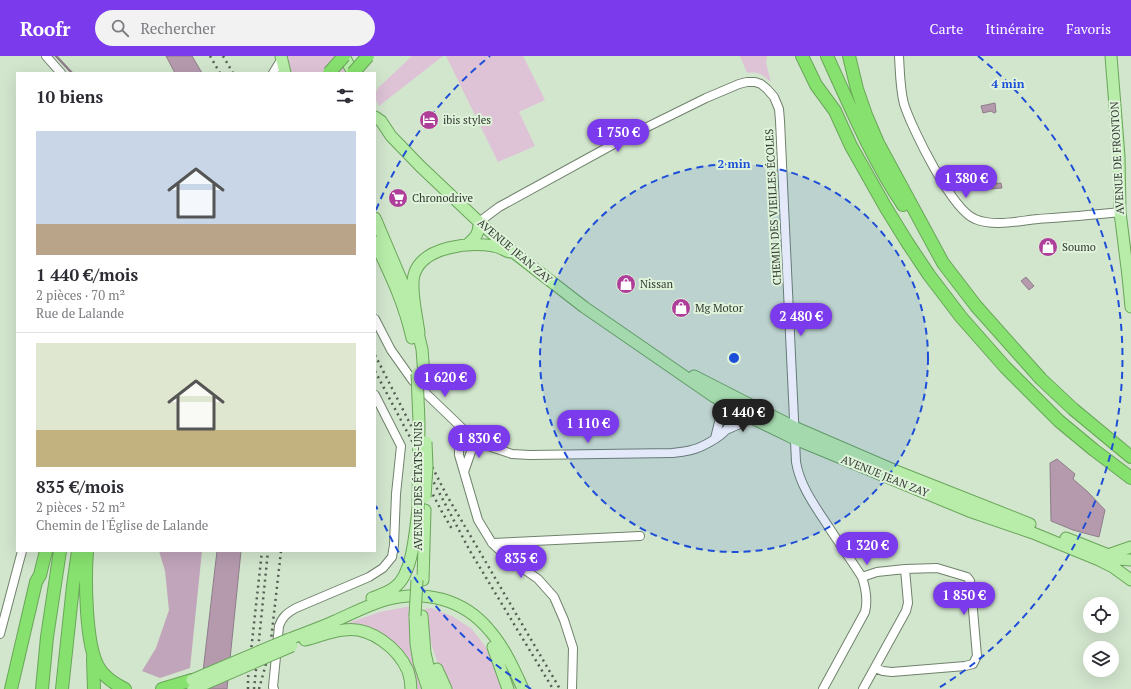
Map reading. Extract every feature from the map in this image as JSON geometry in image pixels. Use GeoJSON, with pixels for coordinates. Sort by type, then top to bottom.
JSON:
{"type":"FeatureCollection","features":[{"type":"Feature","properties":{"kind":"highway"},"geometry":{"type":"LineString","coordinates":[[330,72],[344,56]]}},
{"type":"Feature","properties":{"kind":"highway"},"geometry":{"type":"LineString","coordinates":[[354,72],[368,56]]}},
{"type":"Feature","properties":{"kind":"highway"},"geometry":{"type":"LineString","coordinates":[[802,56],[816,85],[835,111]]}},
{"type":"Feature","properties":{"kind":"highway"},"geometry":{"type":"LineString","coordinates":[[811,56],[851,146],[886,208],[906,242],[961,317],[1005,367],[1059,421],[1131,478]]}},
{"type":"Feature","properties":{"kind":"highway"},"geometry":{"type":"LineString","coordinates":[[827,56],[870,147],[893,190],[943,264],[976,306],[1041,379],[1073,409],[1131,456]]}},
{"type":"Feature","properties":{"kind":"highway"},"geometry":{"type":"LineString","coordinates":[[849,56],[857,89],[878,143],[943,264]]}},
{"type":"Feature","properties":{"kind":"highway"},"geometry":{"type":"LineString","coordinates":[[11,689],[36,582],[40,575],[46,552]]}},
{"type":"Feature","properties":{"kind":"highway"},"geometry":{"type":"LineString","coordinates":[[42,689],[47,637],[60,552]]}},
{"type":"Feature","properties":{"kind":"highway"},"geometry":{"type":"LineString","coordinates":[[62,689],[78,552]]}},
{"type":"Feature","properties":{"kind":"highway"},"geometry":{"type":"LineString","coordinates":[[87,552],[86,595],[93,657],[94,689]]}},
{"type":"Feature","properties":{"kind":"highway"},"geometry":{"type":"LineString","coordinates":[[93,657],[98,668],[105,676],[125,689]]}},
{"type":"Feature","properties":{"kind":"highway"},"geometry":{"type":"LineString","coordinates":[[162,689],[192,685]]}},
{"type":"Feature","properties":{"kind":"main road"},"geometry":{"type":"LineString","coordinates":[[344,56],[352,72]]}},
{"type":"Feature","properties":{"kind":"main road","name":"AVENUE DE FRONTON"},"geometry":{"type":"LineString","coordinates":[[1111,56],[1119,156],[1120,212],[1131,307]]}},
{"type":"Feature","properties":{"kind":"main road"},"geometry":{"type":"LineString","coordinates":[[281,58],[285,72]]}},
{"type":"Feature","properties":{"kind":"main road","name":"AVENUE JEAN ZAY"},"geometry":{"type":"LineString","coordinates":[[376,118],[420,166],[479,222],[517,255],[584,308],[713,396],[794,427],[896,471],[1108,555],[1119,559],[1131,560]]}},
{"type":"Feature","properties":{"kind":"main road","name":"AVENUE JEAN ZAY"},"geometry":{"type":"LineString","coordinates":[[376,127],[392,136]]}},
{"type":"Feature","properties":{"kind":"main road","name":"AVENUE DES ÉTATS-UNIS"},"geometry":{"type":"LineString","coordinates":[[376,220],[406,291],[419,332],[422,349],[421,375],[427,466],[421,510],[420,580],[416,644],[419,662],[428,689]]}},
{"type":"Feature","properties":{"kind":"main road"},"geometry":{"type":"LineString","coordinates":[[467,244],[479,231],[479,222]]}},
{"type":"Feature","properties":{"kind":"main road","name":"AVENUE DES ÉTATS-UNIS"},"geometry":{"type":"LineString","coordinates":[[376,244],[396,286],[407,316],[421,375]]}},
{"type":"Feature","properties":{"kind":"main road"},"geometry":{"type":"LineString","coordinates":[[419,332],[413,288],[414,276],[417,268],[428,257],[435,253],[467,244],[496,246],[517,255]]}},
{"type":"Feature","properties":{"kind":"main road","name":"AVENUE JEAN ZAY"},"geometry":{"type":"LineString","coordinates":[[733,403],[756,420],[795,439],[969,511],[1033,532],[1113,567],[1131,580]]}},
{"type":"Feature","properties":{"kind":"main road"},"geometry":{"type":"LineString","coordinates":[[291,642],[310,626],[396,587],[408,569],[421,510]]}},
{"type":"Feature","properties":{"kind":"main road"},"geometry":{"type":"LineString","coordinates":[[1108,555],[1131,547]]}},
{"type":"Feature","properties":{"kind":"main road"},"geometry":{"type":"LineString","coordinates":[[174,689],[192,685],[373,604],[399,597],[429,596],[457,604],[490,630],[507,657],[523,689]]}},
{"type":"Feature","properties":{"kind":"main road"},"geometry":{"type":"LineString","coordinates":[[305,640],[332,627],[382,607],[417,601],[443,606],[456,612],[480,631],[504,661],[517,689]]}},
{"type":"Feature","properties":{"kind":"main road","name":"AVENUE DES ÉTATS-UNIS"},"geometry":{"type":"LineString","coordinates":[[418,616],[423,635],[446,689]]}},
{"type":"Feature","properties":{"kind":"main road"},"geometry":{"type":"LineString","coordinates":[[291,642],[345,630],[357,630],[370,634],[382,640],[404,663],[410,679],[411,689]]}},
{"type":"Feature","properties":{"kind":"main road","name":"AVENUE DES ÉTATS-UNIS"},"geometry":{"type":"LineString","coordinates":[[423,635],[428,666],[437,689]]}},
{"type":"Feature","properties":{"kind":"main road"},"geometry":{"type":"LineString","coordinates":[[493,646],[508,689]]}},
{"type":"Feature","properties":{"kind":"street"},"geometry":{"type":"LineString","coordinates":[[46,56],[60,72]]}},
{"type":"Feature","properties":{"kind":"street"},"geometry":{"type":"LineString","coordinates":[[899,56],[904,104],[915,132],[939,176],[960,208],[973,219],[995,223],[1120,212]]}},
{"type":"Feature","properties":{"kind":"street"},"geometry":{"type":"LineString","coordinates":[[274,72],[281,58]]}},
{"type":"Feature","properties":{"kind":"street","name":"CHEMIN DES VIEILLES ÉCOLES"},"geometry":{"type":"LineString","coordinates":[[479,222],[499,207],[623,139],[706,98],[739,84],[747,82],[761,84],[768,89],[774,97],[779,109],[780,121],[794,427],[798,473],[803,486],[817,509],[862,578],[867,596],[865,612],[823,689]]}},
{"type":"Feature","properties":{"kind":"street"},"geometry":{"type":"LineString","coordinates":[[376,321],[390,350],[412,381],[464,430],[491,447],[512,454],[672,453],[690,451],[705,445],[726,430],[748,420],[756,420]]}},
{"type":"Feature","properties":{"kind":"street"},"geometry":{"type":"LineString","coordinates":[[274,689],[279,626],[282,618],[296,608],[369,577],[383,568],[392,557],[401,446],[376,397]]}},
{"type":"Feature","properties":{"kind":"street"},"geometry":{"type":"LineString","coordinates":[[726,430],[731,422],[733,403]]}},
{"type":"Feature","properties":{"kind":"street"},"geometry":{"type":"LineString","coordinates":[[715,438],[721,415],[733,403]]}},
{"type":"Feature","properties":{"kind":"street"},"geometry":{"type":"LineString","coordinates":[[464,430],[459,439],[459,455],[478,520],[492,543],[508,558],[538,579],[554,597],[564,620],[573,648],[572,689]]}},
{"type":"Feature","properties":{"kind":"street"},"geometry":{"type":"LineString","coordinates":[[464,472],[477,439]]}},
{"type":"Feature","properties":{"kind":"street"},"geometry":{"type":"LineString","coordinates":[[492,543],[640,536]]}},
{"type":"Feature","properties":{"kind":"street"},"geometry":{"type":"LineString","coordinates":[[0,634],[22,552]]}},
{"type":"Feature","properties":{"kind":"street"},"geometry":{"type":"LineString","coordinates":[[862,578],[877,572],[937,568],[967,577],[970,581],[977,656],[973,664],[965,666],[892,672],[882,671],[876,668]]}},
{"type":"Feature","properties":{"kind":"street"},"geometry":{"type":"LineString","coordinates":[[863,689],[876,668],[906,611],[908,604],[905,569]]}},
{"type":"Feature","properties":{"kind":"shaded area"},"geometry":{"type":"Polygon","coordinates":[[[166,56],[192,56],[201,72],[174,72],[166,56]]]}},
{"type":"Feature","properties":{"kind":"shaded area"},"geometry":{"type":"Polygon","coordinates":[[[286,56],[338,56],[347,72],[289,72],[286,56]]]}},
{"type":"Feature","properties":{"kind":"shaded area"},"geometry":{"type":"Polygon","coordinates":[[[412,56],[443,56],[379,106],[376,97],[378,88],[412,56]]]}},
{"type":"Feature","properties":{"kind":"shaded area"},"geometry":{"type":"Polygon","coordinates":[[[446,56],[523,56],[545,100],[519,112],[535,146],[498,162],[446,56]]]}},
{"type":"Feature","properties":{"kind":"shaded area"},"geometry":{"type":"Polygon","coordinates":[[[740,56],[767,56],[766,63],[771,82],[757,73],[747,73],[740,56]]]}},
{"type":"Feature","properties":{"kind":"shaded area"},"geometry":{"type":"Polygon","coordinates":[[[995,103],[996,112],[994,113],[991,111],[983,113],[981,106],[995,103]]]}},
{"type":"Feature","properties":{"kind":"shaded area"},"geometry":{"type":"Polygon","coordinates":[[[1001,183],[1002,188],[990,189],[989,187],[990,184],[1001,183]]]}},
{"type":"Feature","properties":{"kind":"shaded area"},"geometry":{"type":"Polygon","coordinates":[[[1026,277],[1034,286],[1029,290],[1021,281],[1026,277]]]}},
{"type":"Feature","properties":{"kind":"shaded area"},"geometry":{"type":"Polygon","coordinates":[[[1057,459],[1075,474],[1073,479],[1105,510],[1099,537],[1073,530],[1051,521],[1050,463],[1057,459]]]}},
{"type":"Feature","properties":{"kind":"shaded area"},"geometry":{"type":"Polygon","coordinates":[[[159,552],[202,552],[190,668],[160,678],[142,671],[156,648],[169,610],[165,571],[159,552]]]}},
{"type":"Feature","properties":{"kind":"shaded area"},"geometry":{"type":"Polygon","coordinates":[[[217,552],[241,552],[227,689],[201,689],[217,552]]]}},
{"type":"Feature","properties":{"kind":"shaded area"},"geometry":{"type":"Polygon","coordinates":[[[411,606],[424,689],[414,689],[390,643],[337,627],[380,612],[411,606]]]}},
{"type":"Feature","properties":{"kind":"shaded area"},"geometry":{"type":"Polygon","coordinates":[[[432,608],[452,616],[472,629],[493,657],[505,689],[450,689],[438,664],[429,637],[425,609],[432,608]]]}},
{"type":"Feature","properties":{"kind":"waterway"},"geometry":{"type":"LineString","coordinates":[[56,56],[71,72]]}},
{"type":"Feature","properties":{"kind":"railway"},"geometry":{"type":"LineString","coordinates":[[210,56],[219,72]]}},
{"type":"Feature","properties":{"kind":"railway"},"geometry":{"type":"LineString","coordinates":[[223,56],[232,72]]}},
{"type":"Feature","properties":{"kind":"railway"},"geometry":{"type":"LineString","coordinates":[[376,357],[446,494],[560,689]]}},
{"type":"Feature","properties":{"kind":"railway"},"geometry":{"type":"LineString","coordinates":[[376,373],[470,551],[553,689]]}},
{"type":"Feature","properties":{"kind":"railway"},"geometry":{"type":"LineString","coordinates":[[419,468],[452,529]]}},
{"type":"Feature","properties":{"kind":"railway"},"geometry":{"type":"LineString","coordinates":[[248,689],[262,552]]}},
{"type":"Feature","properties":{"kind":"railway"},"geometry":{"type":"LineString","coordinates":[[254,689],[268,552]]}},
{"type":"Feature","properties":{"kind":"railway"},"geometry":{"type":"LineString","coordinates":[[259,689],[270,649],[281,552]]}},
{"type":"Feature","properties":{"kind":"place","name":"ibis styles"},"geometry":{"type":"Point","coordinates":[429,120]}},
{"type":"Feature","properties":{"kind":"place","name":"Chronodrive"},"geometry":{"type":"Point","coordinates":[398,198]}},
{"type":"Feature","properties":{"kind":"place","name":"Soumo"},"geometry":{"type":"Point","coordinates":[1048,247]}},
{"type":"Feature","properties":{"kind":"place","name":"Nissan"},"geometry":{"type":"Point","coordinates":[626,284]}},
{"type":"Feature","properties":{"kind":"place","name":"Mg Motor"},"geometry":{"type":"Point","coordinates":[681,308]}}]}
